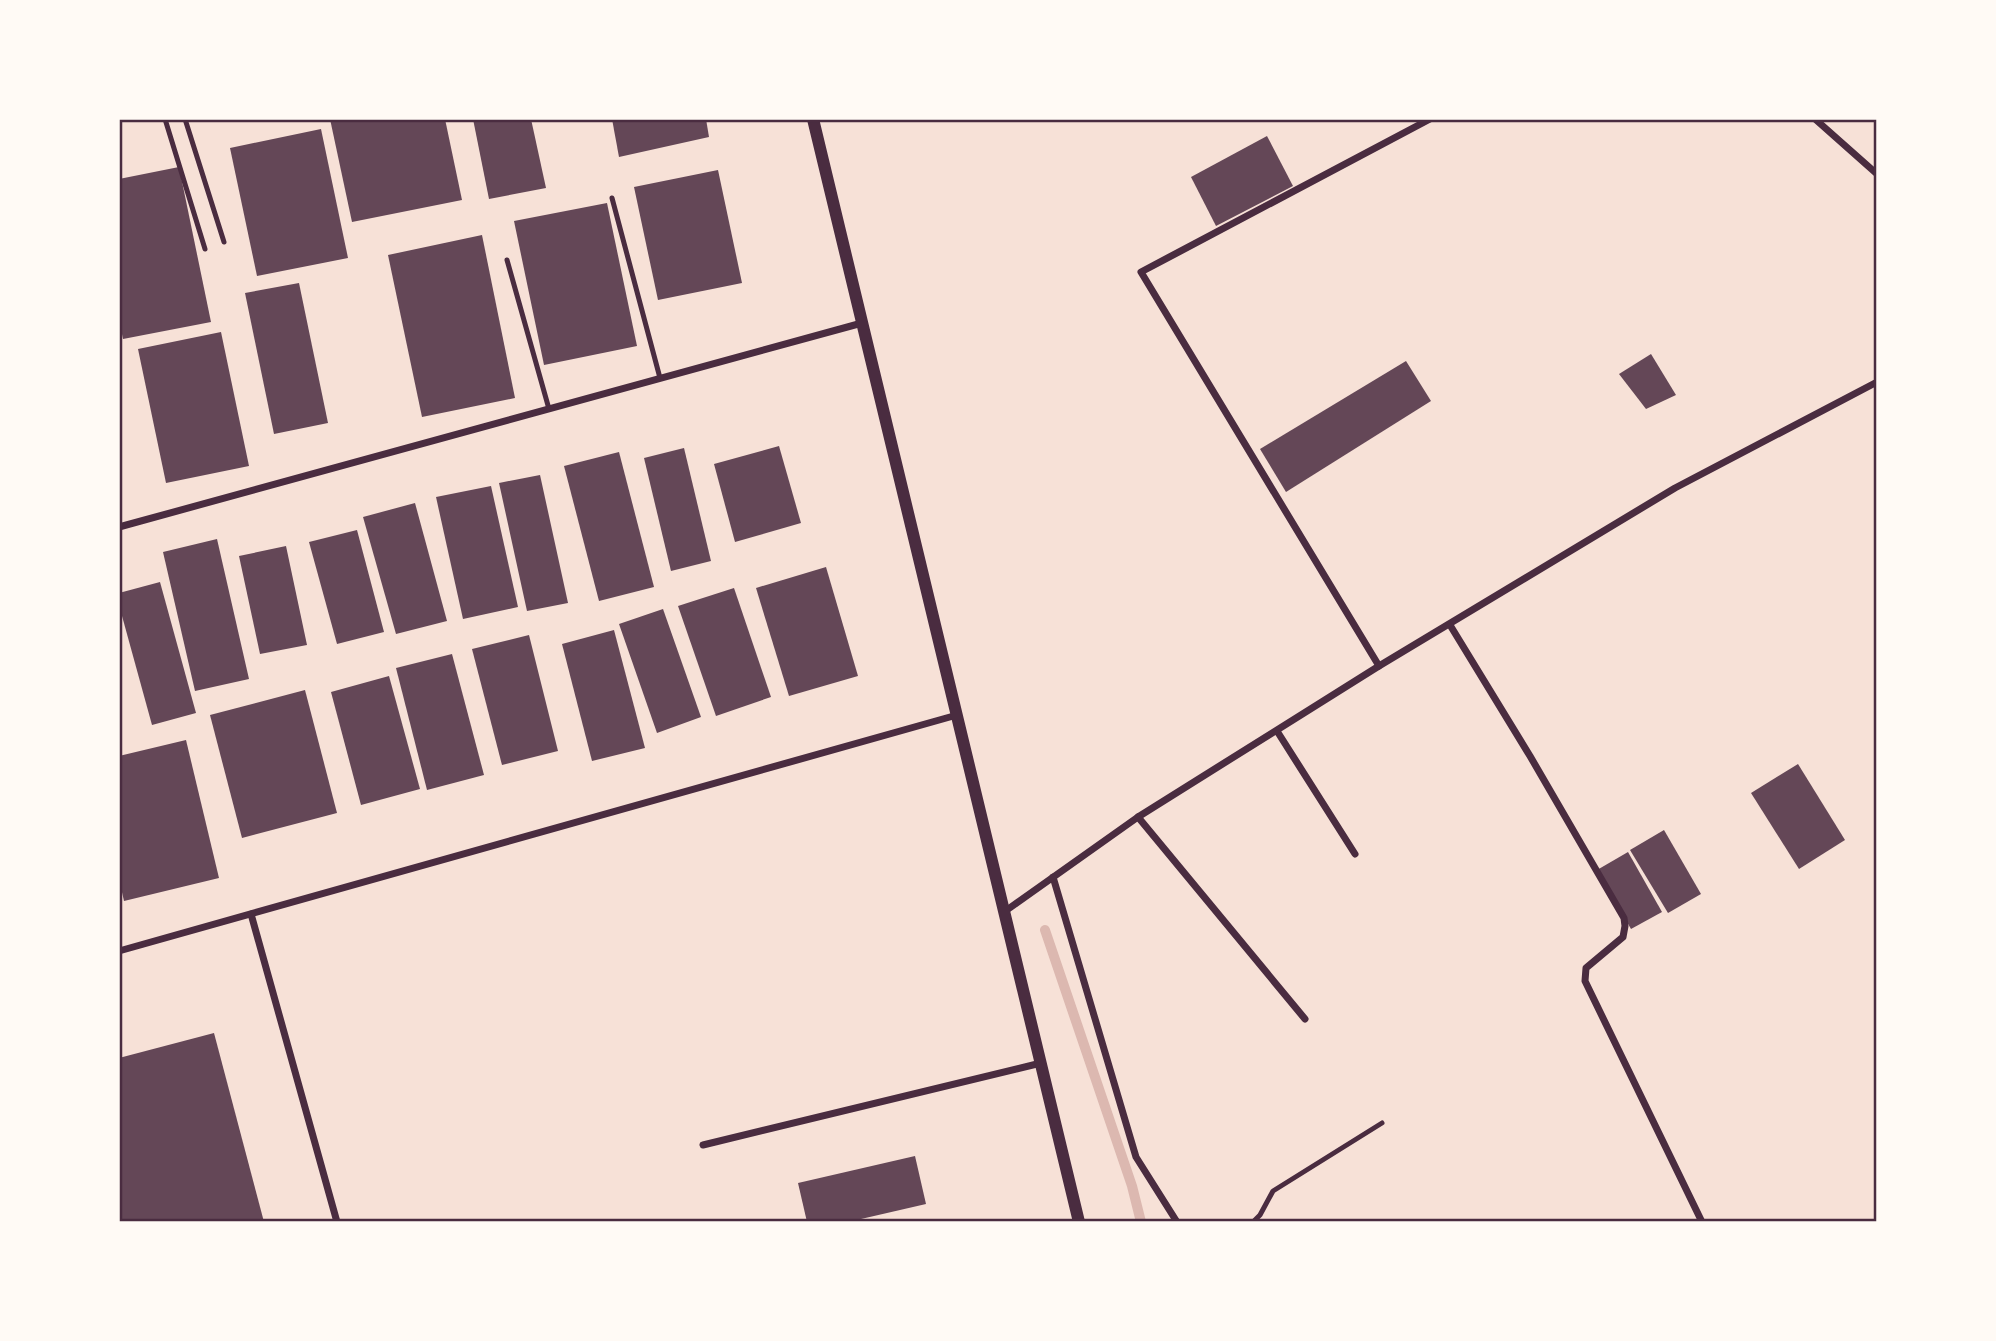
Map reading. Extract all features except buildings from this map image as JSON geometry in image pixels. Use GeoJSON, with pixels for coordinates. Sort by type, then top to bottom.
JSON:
{"type":"FeatureCollection","features":[{"type":"Feature","properties":{"kind":"street"},"geometry":{"type":"LineString","coordinates":[[813,119],[1079,1222]]}},
{"type":"Feature","properties":{"kind":"street"},"geometry":{"type":"LineString","coordinates":[[1380,666],[1142,272],[1430,119]]}},
{"type":"Feature","properties":{"kind":"street"},"geometry":{"type":"LineString","coordinates":[[1815,119],[1877,174]]}},
{"type":"Feature","properties":{"kind":"street"},"geometry":{"type":"LineString","coordinates":[[119,527],[862,323]]}},
{"type":"Feature","properties":{"kind":"street"},"geometry":{"type":"LineString","coordinates":[[1004,912],[1139,817],[1380,666],[1675,488],[1877,382]]}},
{"type":"Feature","properties":{"kind":"street"},"geometry":{"type":"LineString","coordinates":[[1450,625],[1624,918],[1623,937],[1586,968],[1585,981],[1702,1222]]}},
{"type":"Feature","properties":{"kind":"street"},"geometry":{"type":"LineString","coordinates":[[119,951],[957,715]]}},
{"type":"Feature","properties":{"kind":"street"},"geometry":{"type":"LineString","coordinates":[[1277,731],[1355,854]]}},
{"type":"Feature","properties":{"kind":"street"},"geometry":{"type":"LineString","coordinates":[[1139,817],[1305,1018]]}},
{"type":"Feature","properties":{"kind":"street"},"geometry":{"type":"LineString","coordinates":[[1054,877],[1136,1157],[1177,1222]]}},
{"type":"Feature","properties":{"kind":"street"},"geometry":{"type":"LineString","coordinates":[[251,914],[337,1222]]}},
{"type":"Feature","properties":{"kind":"street"},"geometry":{"type":"LineString","coordinates":[[703,1145],[1041,1063]]}},
{"type":"Feature","properties":{"kind":"lane"},"geometry":{"type":"LineString","coordinates":[[166,119],[205,249]]}},
{"type":"Feature","properties":{"kind":"lane"},"geometry":{"type":"LineString","coordinates":[[185,119],[224,242]]}},
{"type":"Feature","properties":{"kind":"lane"},"geometry":{"type":"LineString","coordinates":[[612,198],[660,378]]}},
{"type":"Feature","properties":{"kind":"lane"},"geometry":{"type":"LineString","coordinates":[[507,260],[549,409]]}},
{"type":"Feature","properties":{"kind":"lane"},"geometry":{"type":"LineString","coordinates":[[1253,1222],[1273,1191],[1382,1123]]}},
{"type":"Feature","properties":{"kind":"waterway"},"geometry":{"type":"LineString","coordinates":[[1045,930],[1132,1186],[1141,1222]]}}]}
